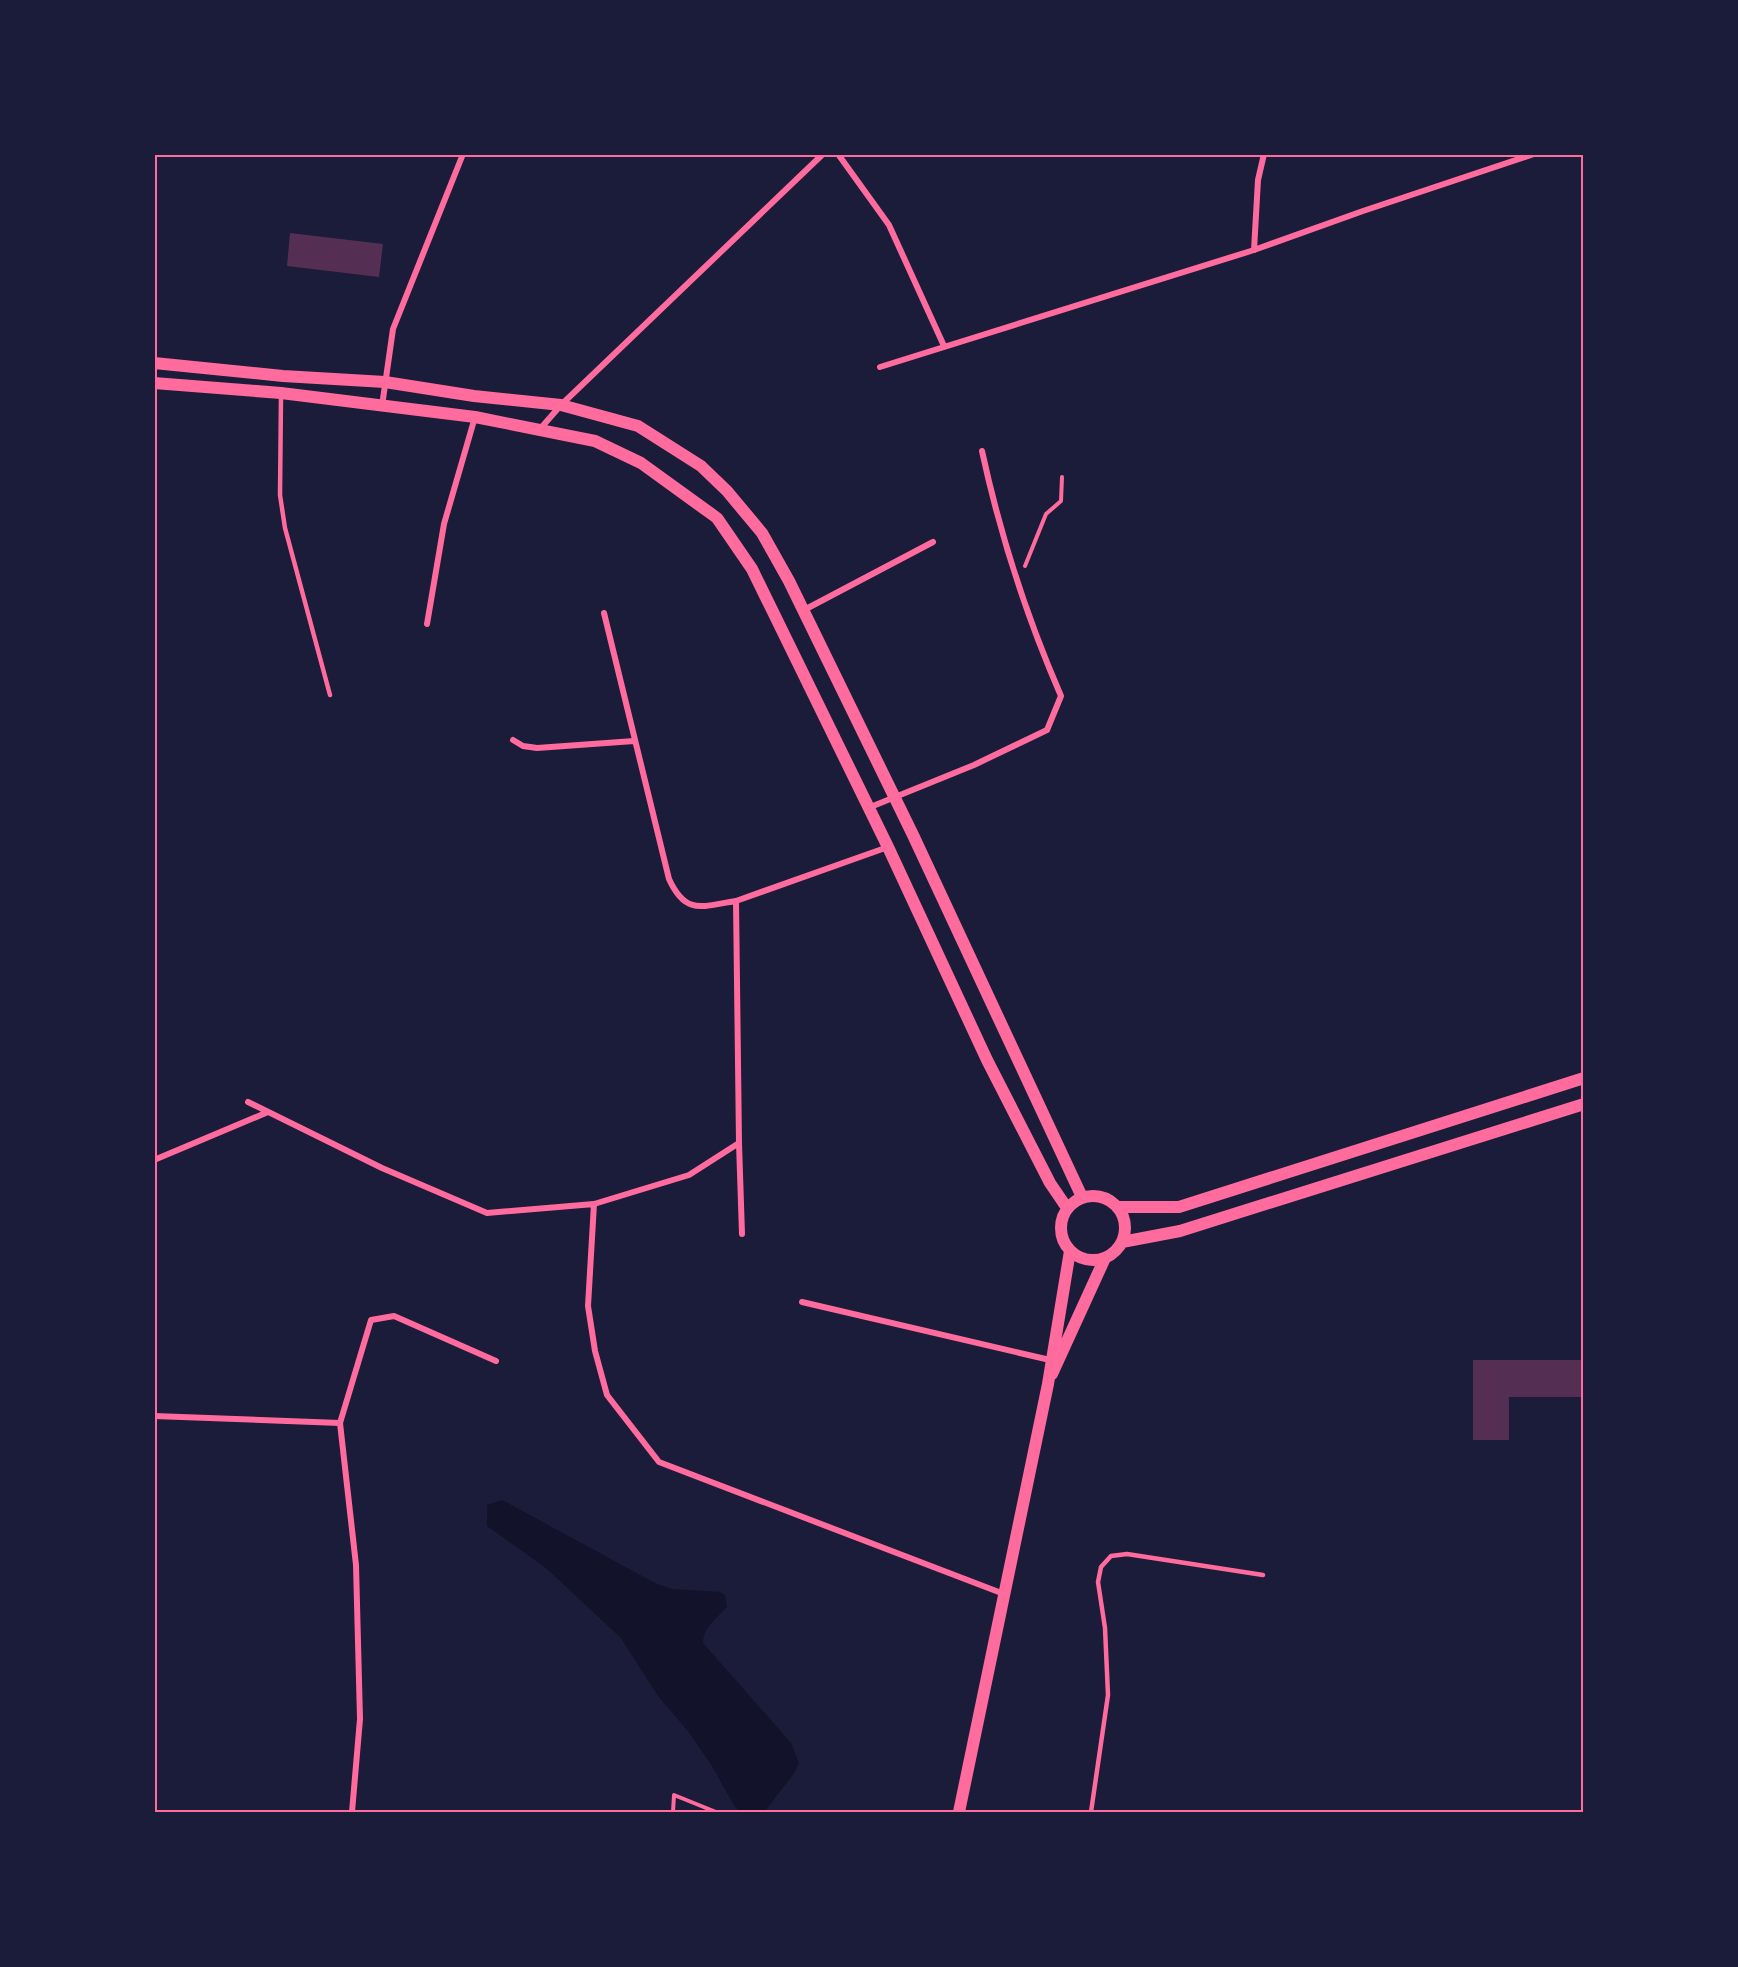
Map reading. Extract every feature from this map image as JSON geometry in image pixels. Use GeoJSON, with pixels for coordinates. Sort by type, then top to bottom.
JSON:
{"type":"FeatureCollection","features":[{"type":"Feature","properties":{"kind":"main road"},"geometry":{"type":"LineString","coordinates":[[154,363],[282,376],[385,382],[474,396],[561,405],[638,426],[701,466],[727,491],[762,533],[804,610],[895,797],[1082,1197]]}},
{"type":"Feature","properties":{"kind":"main road"},"geometry":{"type":"LineString","coordinates":[[154,383],[281,393],[475,417],[596,441],[641,463],[717,518],[752,569],[888,847],[987,1060],[1050,1183],[1067,1208]]}},
{"type":"Feature","properties":{"kind":"main road"},"geometry":{"type":"LineString","coordinates":[[1117,1207],[1179,1207],[1584,1078]]}},
{"type":"Feature","properties":{"kind":"main road"},"geometry":{"type":"LineString","coordinates":[[1122,1242],[1180,1231],[1584,1104]]}},
{"type":"Feature","properties":{"kind":"main road"},"geometry":{"type":"LineString","coordinates":[[1048,1384],[1106,1258],[1122,1242],[1125,1231],[1123,1218],[1117,1207],[1107,1199],[1095,1196],[1082,1197],[1067,1208],[1060,1223],[1062,1235],[1070,1251],[1083,1260],[1106,1258]]}},
{"type":"Feature","properties":{"kind":"main road"},"geometry":{"type":"LineString","coordinates":[[959,1812],[1048,1384],[1050,1360],[1070,1251]]}},
{"type":"Feature","properties":{"kind":"street"},"geometry":{"type":"LineString","coordinates":[[381,406],[393,329],[463,154]]}},
{"type":"Feature","properties":{"kind":"street"},"geometry":{"type":"LineString","coordinates":[[540,429],[561,405],[823,154]]}},
{"type":"Feature","properties":{"kind":"street"},"geometry":{"type":"LineString","coordinates":[[838,154],[889,225],[944,346]]}},
{"type":"Feature","properties":{"kind":"street"},"geometry":{"type":"LineString","coordinates":[[1254,250],[1258,180],[1264,154]]}},
{"type":"Feature","properties":{"kind":"street"},"geometry":{"type":"LineString","coordinates":[[880,368],[1254,250],[1534,154]]}},
{"type":"Feature","properties":{"kind":"street"},"geometry":{"type":"LineString","coordinates":[[427,624],[444,524],[475,417]]}},
{"type":"Feature","properties":{"kind":"street"},"geometry":{"type":"LineString","coordinates":[[868,808],[1047,730],[1061,696],[1018,579],[992,496],[982,451]]}},
{"type":"Feature","properties":{"kind":"street"},"geometry":{"type":"LineString","coordinates":[[804,610],[933,542]]}},
{"type":"Feature","properties":{"kind":"street"},"geometry":{"type":"LineString","coordinates":[[604,613],[669,879],[678,898],[689,905],[701,906],[736,901],[888,847]]}},
{"type":"Feature","properties":{"kind":"street"},"geometry":{"type":"LineString","coordinates":[[513,740],[523,746],[537,748],[634,741]]}},
{"type":"Feature","properties":{"kind":"street"},"geometry":{"type":"LineString","coordinates":[[736,901],[742,1234]]}},
{"type":"Feature","properties":{"kind":"street"},"geometry":{"type":"LineString","coordinates":[[248,1102],[382,1168],[487,1213],[594,1204],[689,1175],[739,1143]]}},
{"type":"Feature","properties":{"kind":"street"},"geometry":{"type":"LineString","coordinates":[[154,1160],[268,1112]]}},
{"type":"Feature","properties":{"kind":"street"},"geometry":{"type":"LineString","coordinates":[[594,1204],[588,1306],[595,1351],[607,1395],[659,1462],[1005,1594]]}},
{"type":"Feature","properties":{"kind":"street"},"geometry":{"type":"LineString","coordinates":[[802,1302],[1050,1360]]}},
{"type":"Feature","properties":{"kind":"street"},"geometry":{"type":"LineString","coordinates":[[352,1812],[360,1719],[357,1588],[340,1423],[371,1320],[394,1316],[496,1361]]}},
{"type":"Feature","properties":{"kind":"street"},"geometry":{"type":"LineString","coordinates":[[154,1416],[340,1423]]}},
{"type":"Feature","properties":{"kind":"lane"},"geometry":{"type":"LineString","coordinates":[[281,393],[280,495],[285,528],[330,695]]}},
{"type":"Feature","properties":{"kind":"lane"},"geometry":{"type":"LineString","coordinates":[[1091,1812],[1108,1695],[1105,1628],[1098,1582],[1101,1567],[1111,1556],[1127,1554],[1263,1575]]}},
{"type":"Feature","properties":{"kind":"path"},"geometry":{"type":"LineString","coordinates":[[1018,579],[1033,552],[1046,513],[1061,501],[1062,477]]}},
{"type":"Feature","properties":{"kind":"path"},"geometry":{"type":"LineString","coordinates":[[673,1812],[674,1795],[716,1812]]}},
{"type":"Feature","properties":{"kind":"shaded area"},"geometry":{"type":"Polygon","coordinates":[[[502,1500],[655,1583],[672,1589],[720,1592],[725,1595],[727,1607],[708,1628],[703,1643],[791,1743],[799,1763],[795,1772],[765,1811],[741,1812],[735,1807],[712,1766],[688,1731],[658,1696],[621,1638],[546,1568],[487,1526],[487,1505],[502,1500]]]}},
{"type":"Feature","properties":{"kind":"building"},"geometry":{"type":"Polygon","coordinates":[[[290,233],[383,244],[379,277],[287,266],[290,233]]]}},
{"type":"Feature","properties":{"kind":"building"},"geometry":{"type":"Polygon","coordinates":[[[1473,1360],[1584,1360],[1584,1397],[1509,1397],[1509,1440],[1473,1440],[1473,1360]]]}}]}
